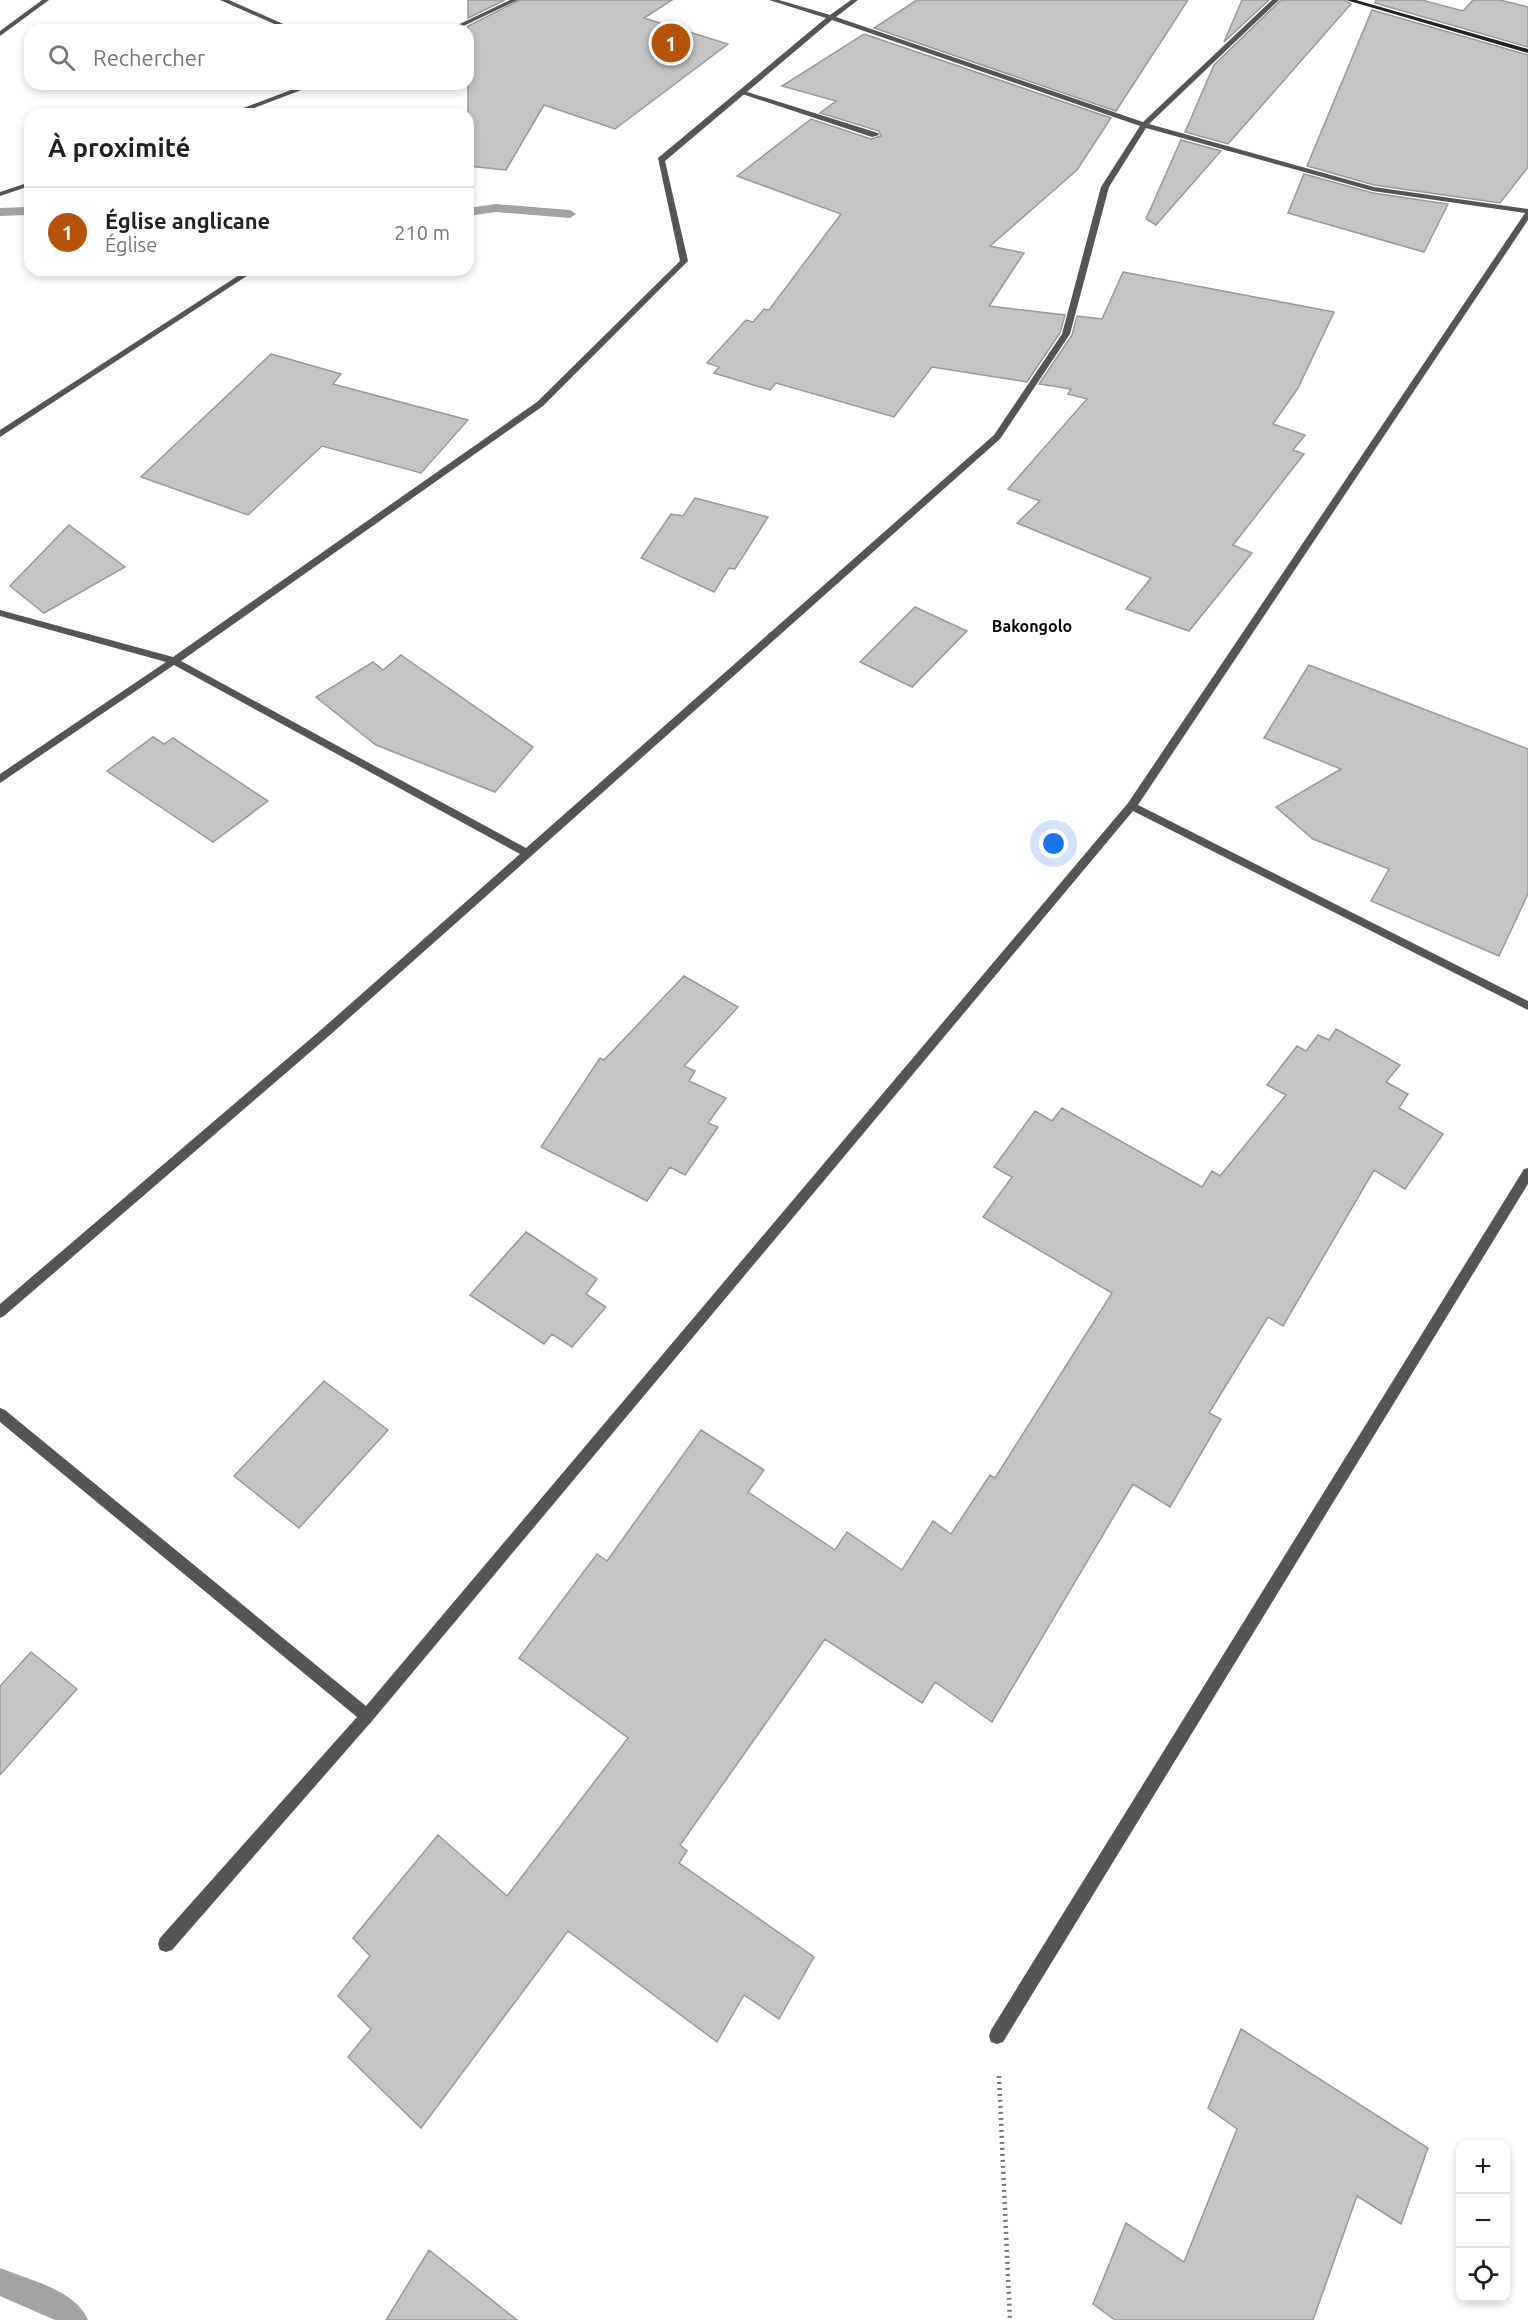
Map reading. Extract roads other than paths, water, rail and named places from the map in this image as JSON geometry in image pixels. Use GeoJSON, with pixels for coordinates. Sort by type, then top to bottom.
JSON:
{"type":"FeatureCollection","features":[{"type":"Feature","properties":{"kind":"street"},"geometry":{"type":"LineString","coordinates":[[0,34],[46,0]]}},
{"type":"Feature","properties":{"kind":"street"},"geometry":{"type":"LineString","coordinates":[[223,0],[280,24]]}},
{"type":"Feature","properties":{"kind":"street"},"geometry":{"type":"LineString","coordinates":[[464,24],[503,8],[515,0]]}},
{"type":"Feature","properties":{"kind":"street"},"geometry":{"type":"LineString","coordinates":[[166,1944],[367,1716],[1132,806],[1528,212],[1373,189],[1144,125],[831,17],[772,0]]}},
{"type":"Feature","properties":{"kind":"street"},"geometry":{"type":"LineString","coordinates":[[0,779],[174,661],[540,404],[684,261],[661,160],[831,17],[855,0]]}},
{"type":"Feature","properties":{"kind":"street"},"geometry":{"type":"LineString","coordinates":[[0,1312],[326,1032],[997,437],[1066,334],[1106,187],[1144,125],[1276,0]]}},
{"type":"Feature","properties":{"kind":"street"},"geometry":{"type":"LineString","coordinates":[[1349,0],[1528,51]]}},
{"type":"Feature","properties":{"kind":"street"},"geometry":{"type":"LineString","coordinates":[[248,108],[297,90]]}},
{"type":"Feature","properties":{"kind":"street"},"geometry":{"type":"LineString","coordinates":[[741,93],[875,135]]}},
{"type":"Feature","properties":{"kind":"street"},"geometry":{"type":"LineString","coordinates":[[0,194],[24,186]]}},
{"type":"Feature","properties":{"kind":"street"},"geometry":{"type":"LineString","coordinates":[[0,434],[243,276]]}},
{"type":"Feature","properties":{"kind":"street"},"geometry":{"type":"LineString","coordinates":[[0,613],[174,661],[528,854]]}},
{"type":"Feature","properties":{"kind":"street"},"geometry":{"type":"LineString","coordinates":[[1132,806],[1528,1006]]}},
{"type":"Feature","properties":{"kind":"street"},"geometry":{"type":"LineString","coordinates":[[997,2036],[1528,1173]]}},
{"type":"Feature","properties":{"kind":"street"},"geometry":{"type":"LineString","coordinates":[[0,1414],[367,1716]]}},
{"type":"Feature","properties":{"kind":"waterway"},"geometry":{"type":"LineString","coordinates":[[474,211],[496,208],[570,214]]}},
{"type":"Feature","properties":{"kind":"waterway"},"geometry":{"type":"LineString","coordinates":[[0,212],[24,211]]}},
{"type":"Feature","properties":{"kind":"waterway"},"geometry":{"type":"LineString","coordinates":[[0,2282],[63,2308],[74,2320]]}},
{"type":"Feature","properties":{"kind":"place","name":"Église anglicane"},"geometry":{"type":"Point","coordinates":[671,43]}},
{"type":"Feature","properties":{"kind":"district","name":"Bakongolo"},"geometry":{"type":"Point","coordinates":[1032,626]}}]}
